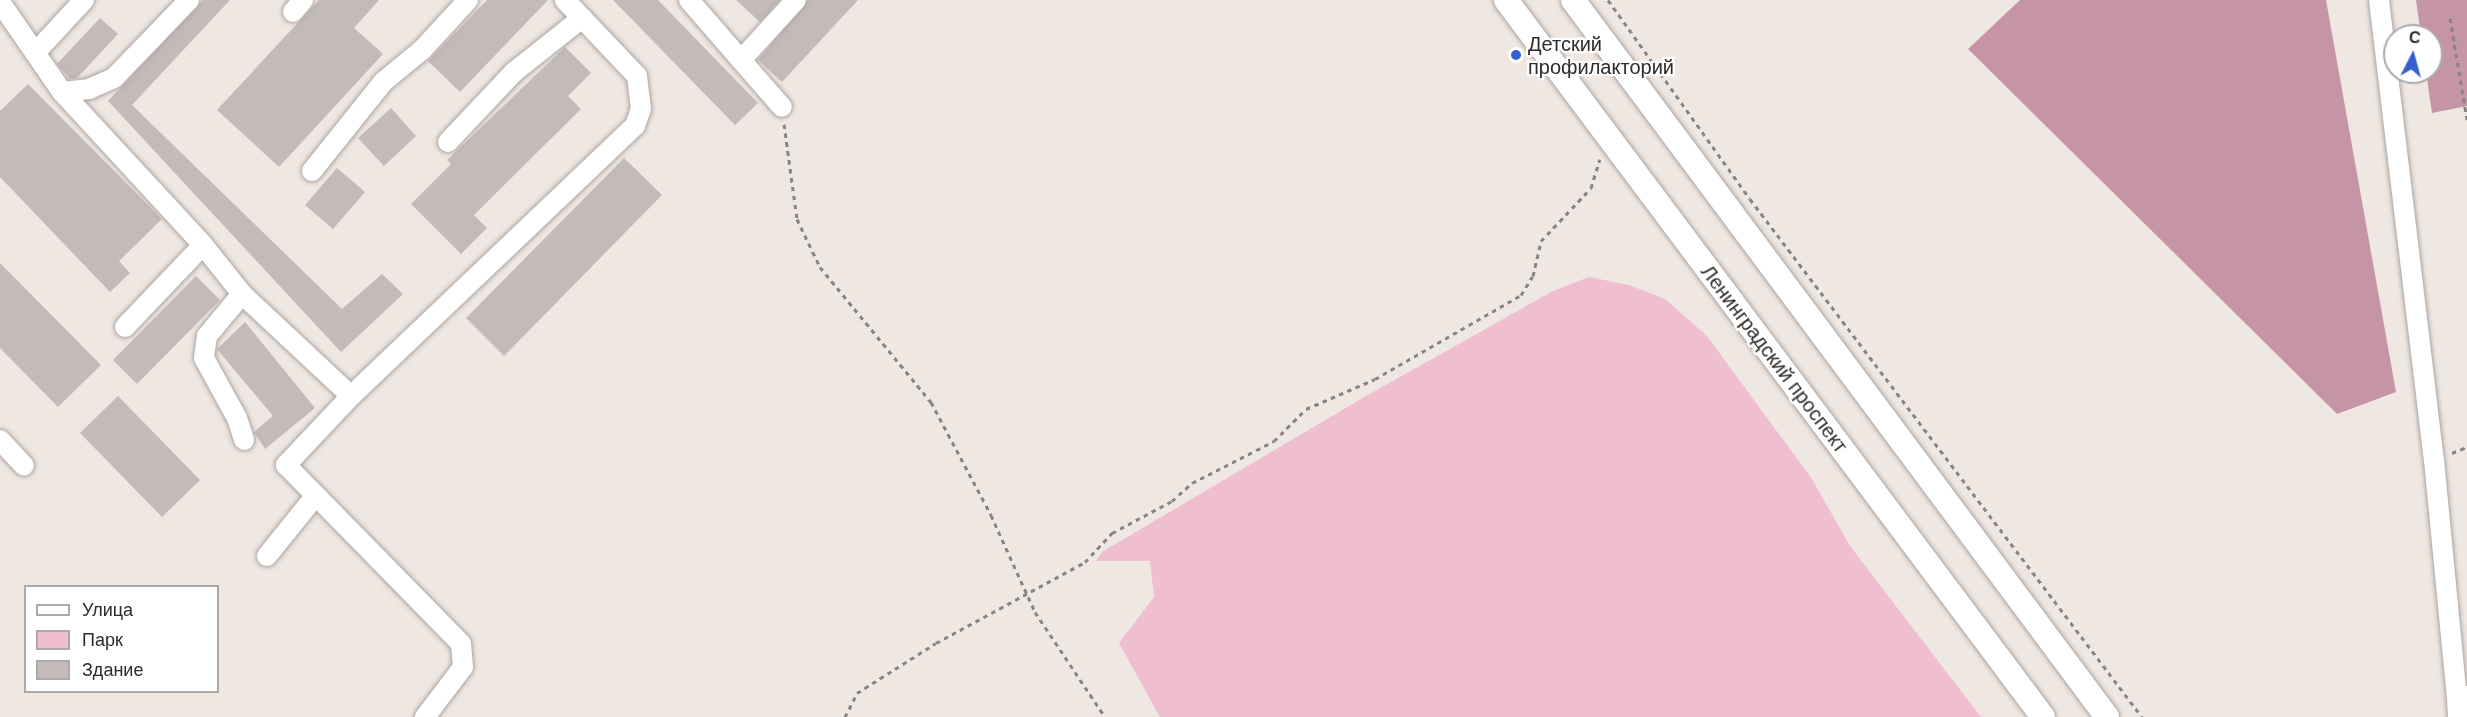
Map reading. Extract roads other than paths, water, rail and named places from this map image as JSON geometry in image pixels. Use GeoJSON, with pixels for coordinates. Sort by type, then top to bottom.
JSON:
{"type":"FeatureCollection","features":[{"type":"Feature","properties":{"kind":"main road","name":"Ленинградский проспект"},"geometry":{"type":"LineString","coordinates":[[1506,0],[2043,717]]}},
{"type":"Feature","properties":{"kind":"main road"},"geometry":{"type":"LineString","coordinates":[[1573,0],[2107,717]]}},
{"type":"Feature","properties":{"kind":"lane"},"geometry":{"type":"LineString","coordinates":[[36,52],[84,0]]}},
{"type":"Feature","properties":{"kind":"lane"},"geometry":{"type":"LineString","coordinates":[[63,92],[89,89],[114,78],[189,0]]}},
{"type":"Feature","properties":{"kind":"lane"},"geometry":{"type":"LineString","coordinates":[[312,171],[383,82],[422,50],[468,0]]}},
{"type":"Feature","properties":{"kind":"lane"},"geometry":{"type":"LineString","coordinates":[[425,717],[463,667],[461,644],[286,465],[351,396],[635,126],[641,109],[637,76],[565,0]]}},
{"type":"Feature","properties":{"kind":"lane"},"geometry":{"type":"LineString","coordinates":[[741,60],[796,0]]}},
{"type":"Feature","properties":{"kind":"lane"},"geometry":{"type":"LineString","coordinates":[[2379,0],[2461,704]]}},
{"type":"Feature","properties":{"kind":"lane"},"geometry":{"type":"LineString","coordinates":[[0,2],[63,92],[203,245],[242,294],[351,396]]}},
{"type":"Feature","properties":{"kind":"lane"},"geometry":{"type":"LineString","coordinates":[[693,2],[782,107]]}},
{"type":"Feature","properties":{"kind":"lane"},"geometry":{"type":"LineString","coordinates":[[448,142],[514,72],[582,18]]}},
{"type":"Feature","properties":{"kind":"lane"},"geometry":{"type":"LineString","coordinates":[[125,327],[203,245]]}},
{"type":"Feature","properties":{"kind":"lane"},"geometry":{"type":"LineString","coordinates":[[242,294],[207,336],[204,358],[237,418],[244,440]]}},
{"type":"Feature","properties":{"kind":"lane"},"geometry":{"type":"LineString","coordinates":[[0,440],[24,466]]}},
{"type":"Feature","properties":{"kind":"lane"},"geometry":{"type":"LineString","coordinates":[[267,556],[316,495]]}},
{"type":"Feature","properties":{"kind":"place","name":"Детский профилакторий"},"geometry":{"type":"Point","coordinates":[1516,55]}}]}
